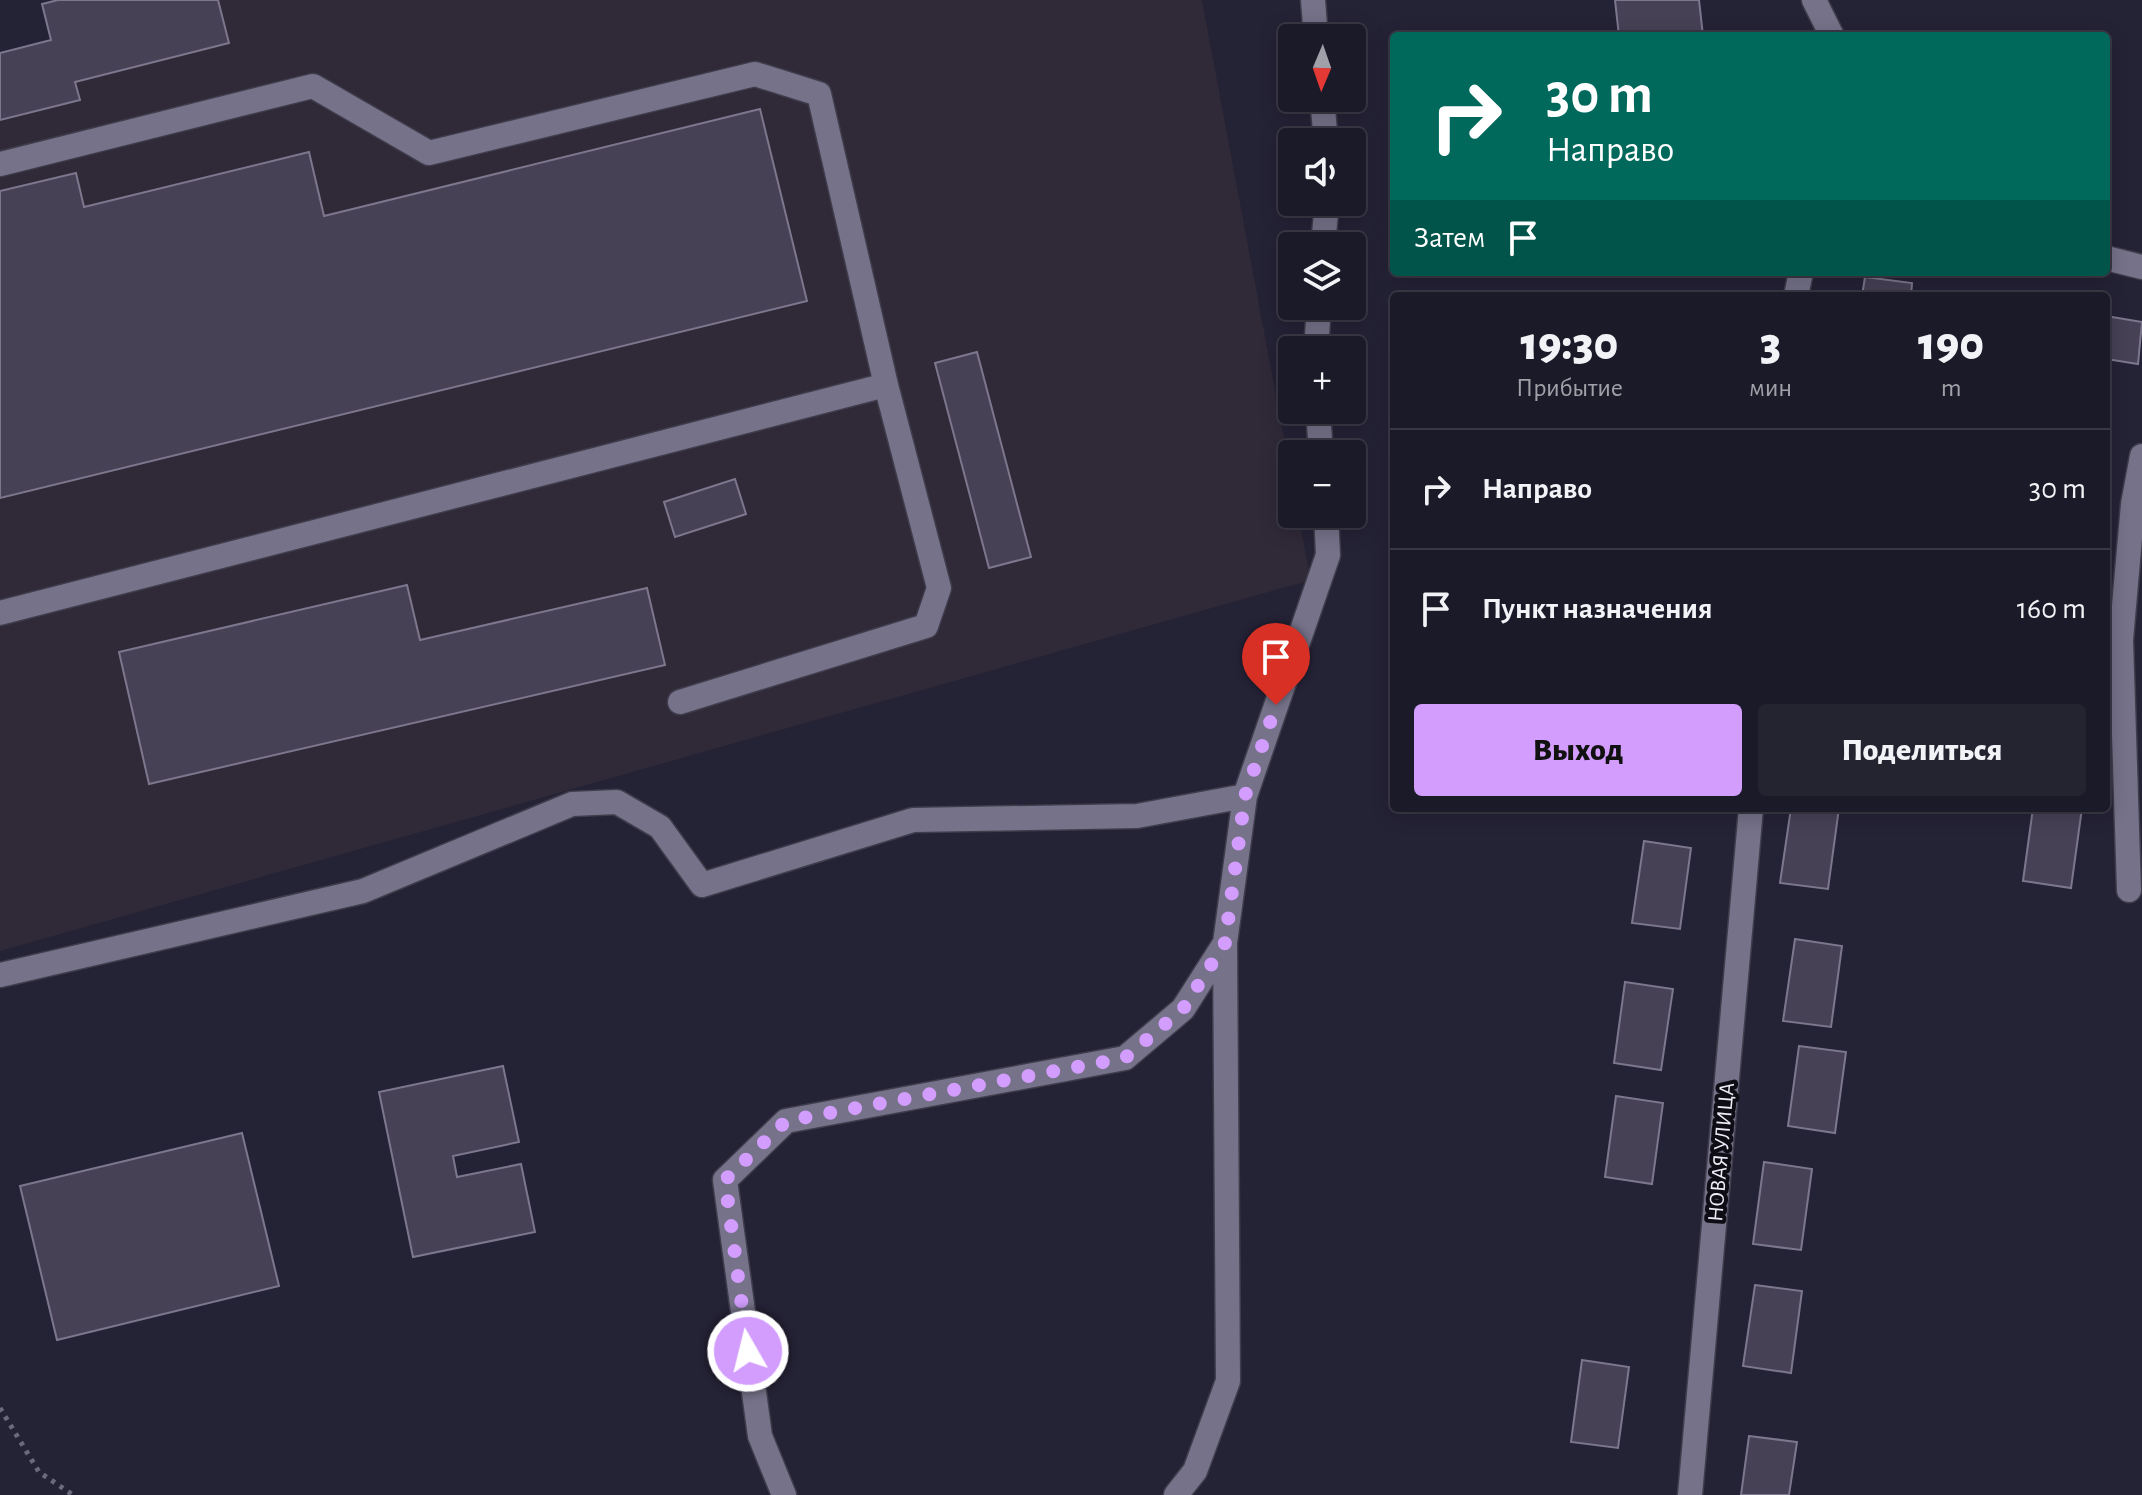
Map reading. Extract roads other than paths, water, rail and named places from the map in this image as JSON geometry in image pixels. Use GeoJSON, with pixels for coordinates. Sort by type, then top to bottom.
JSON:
{"type":"FeatureCollection","features":[{"type":"Feature","properties":{"kind":"street"},"geometry":{"type":"LineString","coordinates":[[1313,0],[1315,24]]}},
{"type":"Feature","properties":{"kind":"street"},"geometry":{"type":"LineString","coordinates":[[1814,0],[1830,32]]}},
{"type":"Feature","properties":{"kind":"street"},"geometry":{"type":"LineString","coordinates":[[0,164],[313,86],[429,153],[755,74],[819,94],[886,385],[939,588],[926,626],[680,702]]}},
{"type":"Feature","properties":{"kind":"street"},"geometry":{"type":"LineString","coordinates":[[2110,259],[2142,267]]}},
{"type":"Feature","properties":{"kind":"street"},"geometry":{"type":"LineString","coordinates":[[0,613],[886,385]]}},
{"type":"Feature","properties":{"kind":"street"},"geometry":{"type":"LineString","coordinates":[[2129,890],[2121,640],[2133,504],[2142,456]]}},
{"type":"Feature","properties":{"kind":"street"},"geometry":{"type":"LineString","coordinates":[[1176,1495],[1195,1471],[1228,1381],[1225,943],[1245,796],[1328,555],[1327,528]]}},
{"type":"Feature","properties":{"kind":"street"},"geometry":{"type":"LineString","coordinates":[[0,975],[363,891],[572,804],[617,802],[660,827],[702,885],[913,820],[1137,816],[1245,796]]}},
{"type":"Feature","properties":{"kind":"street","name":"НОВАЯ УЛИЦА"},"geometry":{"type":"LineString","coordinates":[[1690,1495],[1751,812]]}},
{"type":"Feature","properties":{"kind":"street"},"geometry":{"type":"LineString","coordinates":[[784,1495],[760,1436],[725,1180],[786,1121],[1125,1058],[1183,1009],[1225,943]]}}]}
